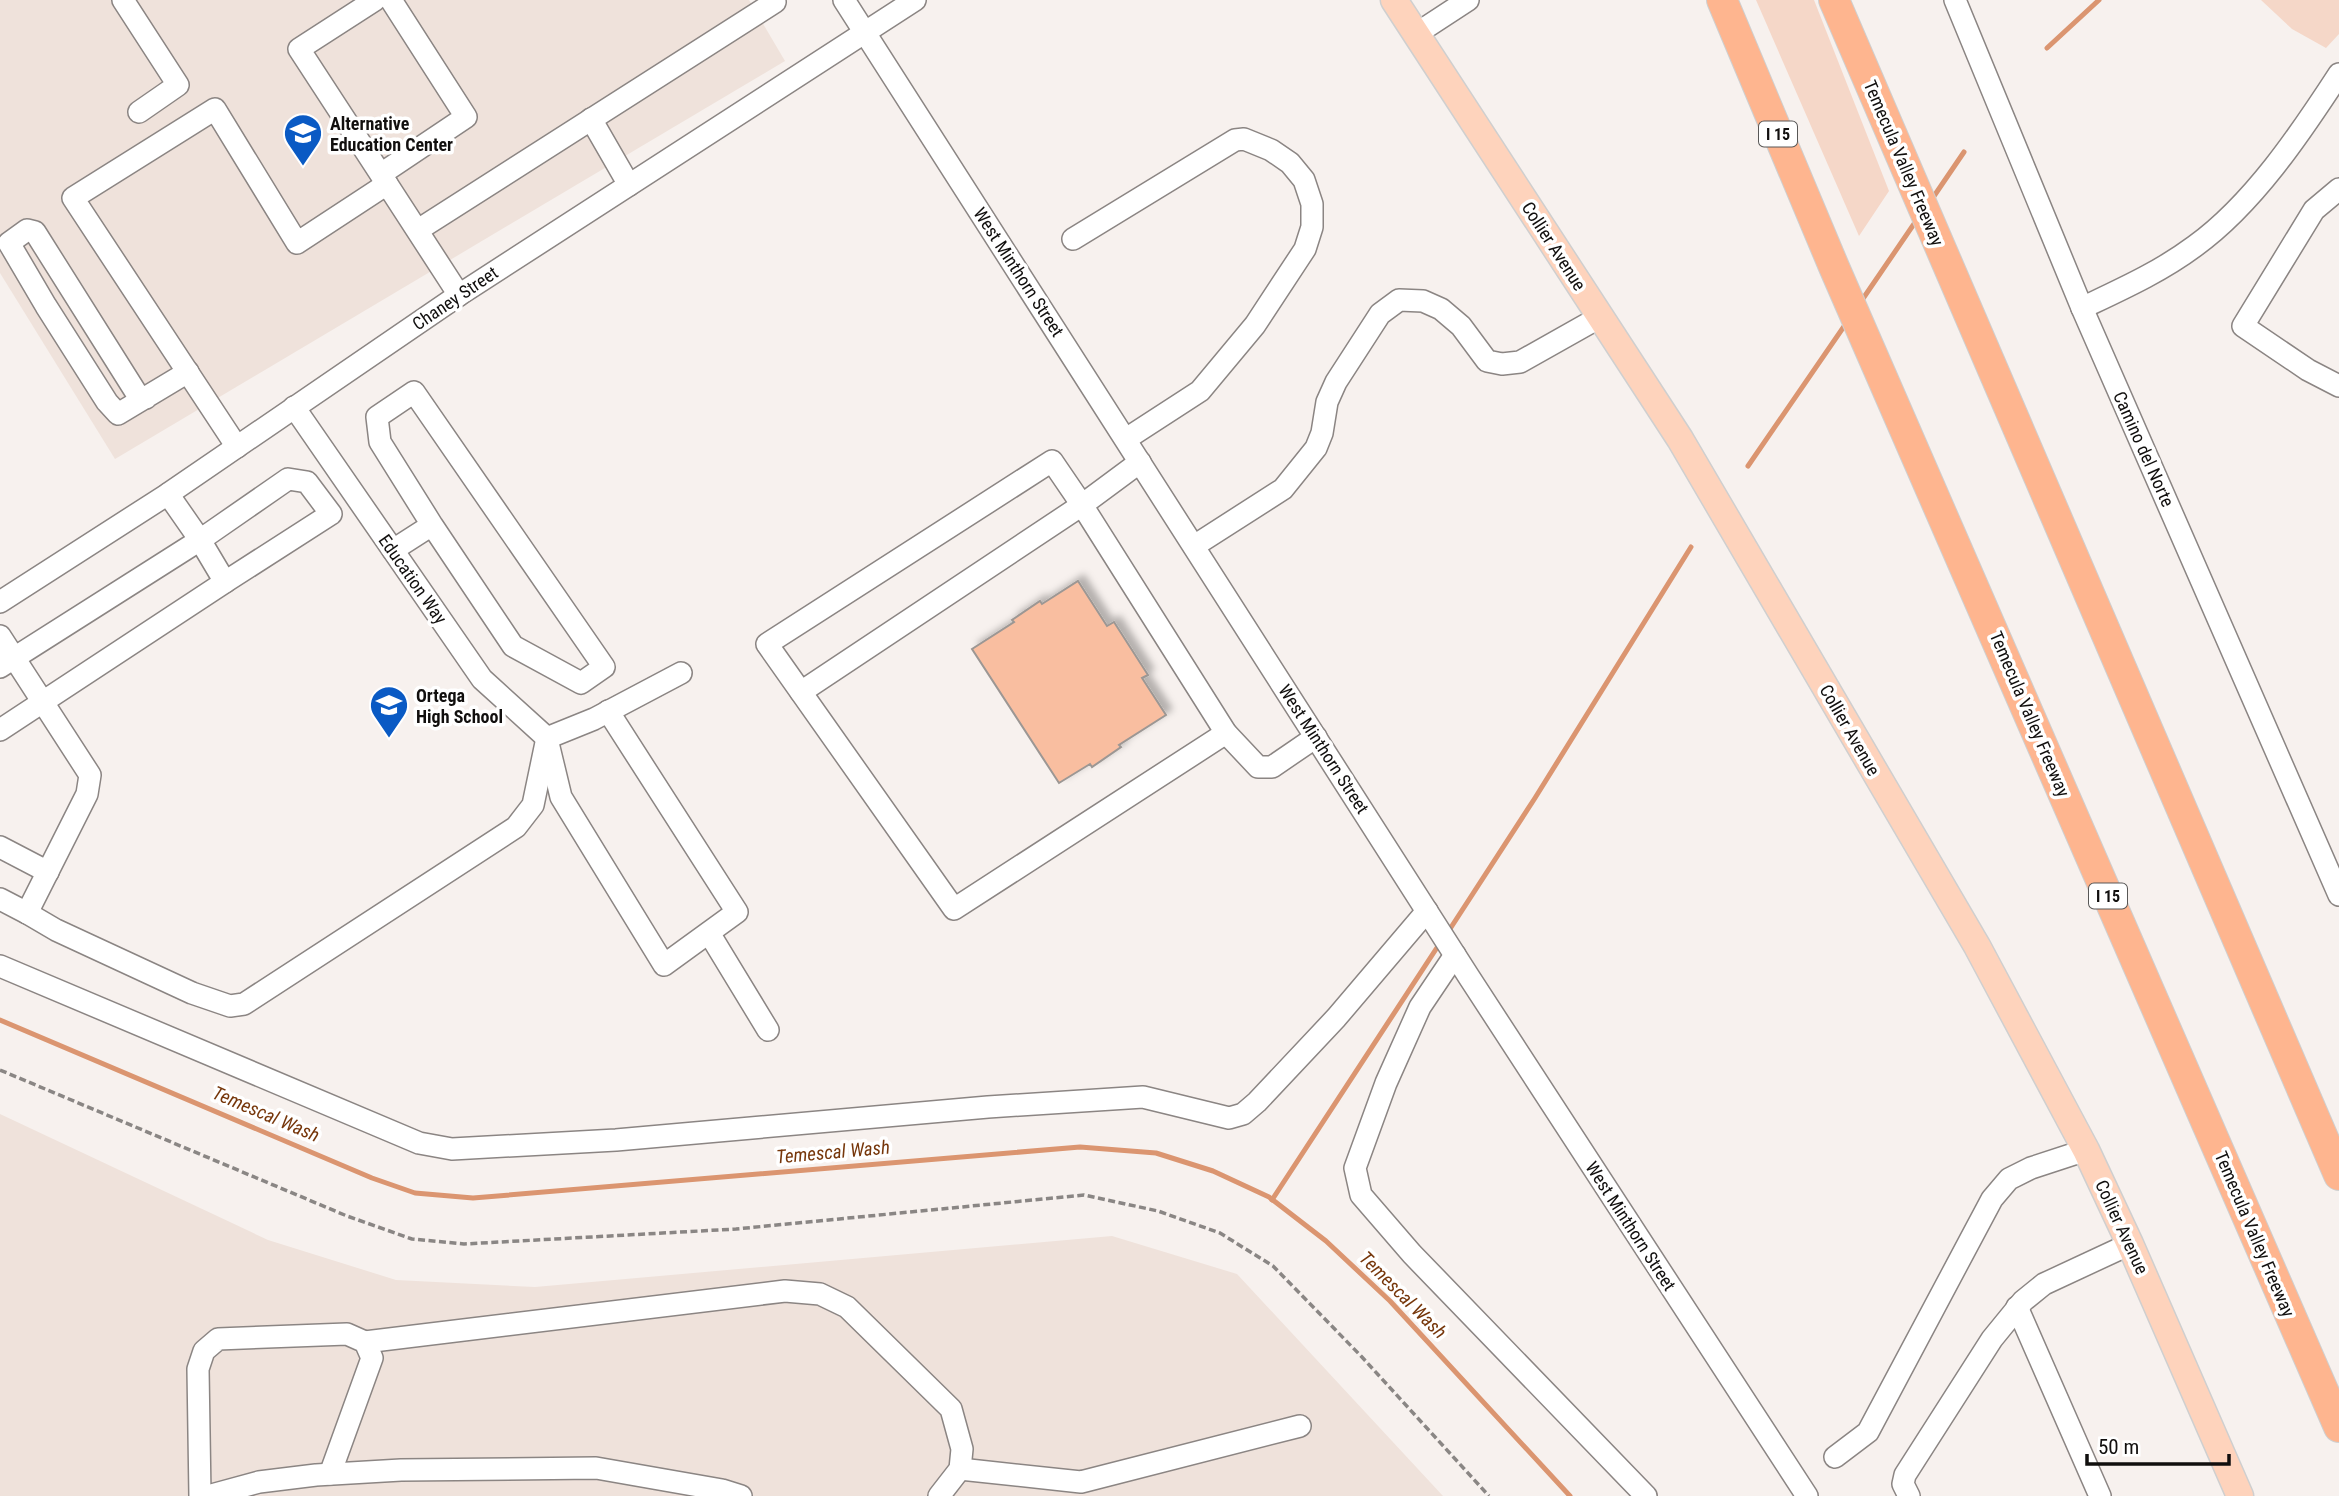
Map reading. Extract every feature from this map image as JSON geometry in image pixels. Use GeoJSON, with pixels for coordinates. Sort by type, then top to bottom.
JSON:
{"type":"FeatureCollection","features":[{"type":"Feature","properties":{"kind":"highway","name":"Temecula Valley Freeway"},"geometry":{"type":"LineString","coordinates":[[1721,0],[1834,267],[2339,1427]]}},
{"type":"Feature","properties":{"kind":"highway","name":"Temecula Valley Freeway"},"geometry":{"type":"LineString","coordinates":[[1834,0],[2339,1175]]}},
{"type":"Feature","properties":{"kind":"main road","name":"Collier Avenue"},"geometry":{"type":"LineString","coordinates":[[1394,0],[1680,439],[1977,946],[2086,1150],[2240,1496]]}},
{"type":"Feature","properties":{"kind":"street"},"geometry":{"type":"LineString","coordinates":[[123,0],[178,85],[139,112]]}},
{"type":"Feature","properties":{"kind":"street"},"geometry":{"type":"LineString","coordinates":[[375,0],[299,49],[459,295]]}},
{"type":"Feature","properties":{"kind":"street"},"geometry":{"type":"LineString","coordinates":[[237,447],[73,198],[215,109],[297,243],[466,117],[391,0]]}},
{"type":"Feature","properties":{"kind":"street"},"geometry":{"type":"LineString","coordinates":[[418,230],[775,2],[773,0]]}},
{"type":"Feature","properties":{"kind":"street","name":"West Minthorn Street"},"geometry":{"type":"LineString","coordinates":[[844,0],[1469,977],[1807,1496]]}},
{"type":"Feature","properties":{"kind":"street","name":"Chaney Street"},"geometry":{"type":"LineString","coordinates":[[0,602],[168,494],[459,295],[915,0]]}},
{"type":"Feature","properties":{"kind":"street"},"geometry":{"type":"LineString","coordinates":[[1416,34],[1468,0]]}},
{"type":"Feature","properties":{"kind":"street","name":"Camino del Norte"},"geometry":{"type":"LineString","coordinates":[[1955,0],[2082,307],[2339,895]]}},
{"type":"Feature","properties":{"kind":"street"},"geometry":{"type":"LineString","coordinates":[[2082,307],[2147,278],[2197,245],[2255,190],[2339,74]]}},
{"type":"Feature","properties":{"kind":"street"},"geometry":{"type":"LineString","coordinates":[[591,119],[629,185]]}},
{"type":"Feature","properties":{"kind":"street"},"geometry":{"type":"LineString","coordinates":[[1073,239],[1235,140],[1254,142],[1290,163],[1304,180],[1312,204],[1312,227],[1305,249],[1255,325],[1200,391],[1126,439]]}},
{"type":"Feature","properties":{"kind":"street"},"geometry":{"type":"LineString","coordinates":[[2339,189],[2314,210],[2243,326],[2308,370],[2339,386]]}},
{"type":"Feature","properties":{"kind":"street"},"geometry":{"type":"LineString","coordinates":[[146,398],[137,394],[35,232],[27,230],[9,243],[107,402],[118,414],[146,398],[188,372]]}},
{"type":"Feature","properties":{"kind":"street"},"geometry":{"type":"LineString","coordinates":[[1194,546],[1283,489],[1316,448],[1322,433],[1327,402],[1336,382],[1380,314],[1399,300],[1423,301],[1441,309],[1461,326],[1487,361],[1502,364],[1520,362],[1600,317]]}},
{"type":"Feature","properties":{"kind":"street"},"geometry":{"type":"LineString","coordinates":[[414,392],[604,667],[581,683],[513,646],[432,525],[380,442],[377,417],[414,392]]}},
{"type":"Feature","properties":{"kind":"street","name":"Education Way"},"geometry":{"type":"LineString","coordinates":[[295,407],[482,679],[547,738]]}},
{"type":"Feature","properties":{"kind":"street"},"geometry":{"type":"LineString","coordinates":[[1226,733],[954,909],[767,644],[1052,461],[1226,733],[1258,767],[1272,767],[1316,737]]}},
{"type":"Feature","properties":{"kind":"street"},"geometry":{"type":"LineString","coordinates":[[801,691],[1082,505],[1140,462]]}},
{"type":"Feature","properties":{"kind":"street"},"geometry":{"type":"LineString","coordinates":[[0,730],[331,514],[307,482],[288,479],[200,540],[7,662]]}},
{"type":"Feature","properties":{"kind":"street"},"geometry":{"type":"LineString","coordinates":[[168,494],[225,582]]}},
{"type":"Feature","properties":{"kind":"street"},"geometry":{"type":"LineString","coordinates":[[393,550],[432,525]]}},
{"type":"Feature","properties":{"kind":"street"},"geometry":{"type":"LineString","coordinates":[[0,636],[7,662],[41,701],[90,775],[87,794],[27,912]]}},
{"type":"Feature","properties":{"kind":"street"},"geometry":{"type":"LineString","coordinates":[[547,738],[608,711],[681,673]]}},
{"type":"Feature","properties":{"kind":"street"},"geometry":{"type":"LineString","coordinates":[[547,738],[561,797],[664,965],[737,912],[608,711]]}},
{"type":"Feature","properties":{"kind":"street"},"geometry":{"type":"LineString","coordinates":[[0,898],[56,930],[192,993],[230,1006],[244,1004],[516,827],[533,805],[547,738]]}},
{"type":"Feature","properties":{"kind":"street"},"geometry":{"type":"LineString","coordinates":[[0,847],[48,872]]}},
{"type":"Feature","properties":{"kind":"street"},"geometry":{"type":"LineString","coordinates":[[0,966],[419,1143],[452,1149],[616,1140],[988,1107],[1143,1097],[1229,1118],[1243,1114],[1257,1102],[1336,1018],[1422,903]]}},
{"type":"Feature","properties":{"kind":"street"},"geometry":{"type":"LineString","coordinates":[[709,933],[768,1030]]}},
{"type":"Feature","properties":{"kind":"street"},"geometry":{"type":"LineString","coordinates":[[1455,955],[1420,1007],[1386,1083],[1355,1168],[1361,1195],[1412,1254],[1646,1496]]}},
{"type":"Feature","properties":{"kind":"street"},"geometry":{"type":"LineString","coordinates":[[1835,1457],[1868,1432],[1992,1199],[2009,1179],[2031,1168],[2086,1150]]}},
{"type":"Feature","properties":{"kind":"street"},"geometry":{"type":"LineString","coordinates":[[1909,1496],[1903,1484],[1905,1475],[1992,1339],[2017,1307],[2044,1283],[2130,1244]]}},
{"type":"Feature","properties":{"kind":"street"},"geometry":{"type":"LineString","coordinates":[[201,1496],[198,1369],[204,1351],[218,1339],[347,1334],[365,1342],[785,1291],[820,1294],[847,1307],[951,1409],[962,1449],[960,1469],[939,1496]]}},
{"type":"Feature","properties":{"kind":"street"},"geometry":{"type":"LineString","coordinates":[[2017,1307],[2100,1496]]}},
{"type":"Feature","properties":{"kind":"street"},"geometry":{"type":"LineString","coordinates":[[330,1474],[372,1358],[365,1342]]}},
{"type":"Feature","properties":{"kind":"street"},"geometry":{"type":"LineString","coordinates":[[960,1469],[1081,1482],[1300,1426]]}},
{"type":"Feature","properties":{"kind":"street"},"geometry":{"type":"LineString","coordinates":[[208,1496],[259,1482],[330,1474],[401,1470],[596,1468],[722,1490],[741,1496]]}},
{"type":"Feature","properties":{"kind":"path"},"geometry":{"type":"LineString","coordinates":[[0,1070],[347,1216],[412,1239],[464,1244],[736,1229],[1084,1195],[1158,1211],[1220,1233],[1273,1266],[1361,1356],[1489,1496]]}},
{"type":"Feature","properties":{"kind":"shaded area","name":"Alternative Education Center"},"geometry":{"type":"Polygon","coordinates":[[[0,0],[749,0],[785,61],[115,459],[0,273],[0,0]]]}},
{"type":"Feature","properties":{"kind":"shaded area"},"geometry":{"type":"Polygon","coordinates":[[[1756,0],[1814,0],[1889,191],[1859,236],[1756,0]]]}},
{"type":"Feature","properties":{"kind":"shaded area"},"geometry":{"type":"Polygon","coordinates":[[[2261,0],[2339,0],[2339,34],[2326,48],[2292,29],[2261,0]]]}},
{"type":"Feature","properties":{"kind":"shaded area"},"geometry":{"type":"Polygon","coordinates":[[[0,1114],[268,1240],[396,1280],[535,1287],[1112,1236],[1237,1274],[1443,1496],[0,1496],[0,1114]]]}},
{"type":"Feature","properties":{"kind":"building"},"geometry":{"type":"Polygon","coordinates":[[[1078,581],[1107,626],[1114,622],[1148,675],[1142,678],[1166,715],[1119,745],[1121,747],[1092,767],[1090,764],[1059,783],[972,649],[1014,622],[1012,620],[1040,601],[1042,604],[1078,581]]]}},
{"type":"Feature","properties":{"kind":"waterway"},"geometry":{"type":"LineString","coordinates":[[2047,48],[2099,0]]}},
{"type":"Feature","properties":{"kind":"waterway"},"geometry":{"type":"LineString","coordinates":[[1932,199],[1964,152]]}},
{"type":"Feature","properties":{"kind":"waterway"},"geometry":{"type":"LineString","coordinates":[[1860,303],[1918,218]]}},
{"type":"Feature","properties":{"kind":"waterway"},"geometry":{"type":"LineString","coordinates":[[1748,466],[1847,322]]}},
{"type":"Feature","properties":{"kind":"waterway"},"geometry":{"type":"LineString","coordinates":[[1448,932],[1691,547]]}},
{"type":"Feature","properties":{"kind":"waterway"},"geometry":{"type":"LineString","coordinates":[[1272,1200],[1440,943]]}},
{"type":"Feature","properties":{"kind":"waterway","name":"Temescal Wash"},"geometry":{"type":"LineString","coordinates":[[0,1020],[372,1178],[415,1193],[473,1198],[1080,1147],[1156,1153],[1213,1171],[1269,1197],[1326,1241],[1390,1301],[1570,1496]]}},
{"type":"Feature","properties":{"kind":"place","name":"Alternative Education Center"},"geometry":{"type":"Point","coordinates":[303,167]}},
{"type":"Feature","properties":{"kind":"place","name":"Ortega High School"},"geometry":{"type":"Point","coordinates":[389,739]}}]}
